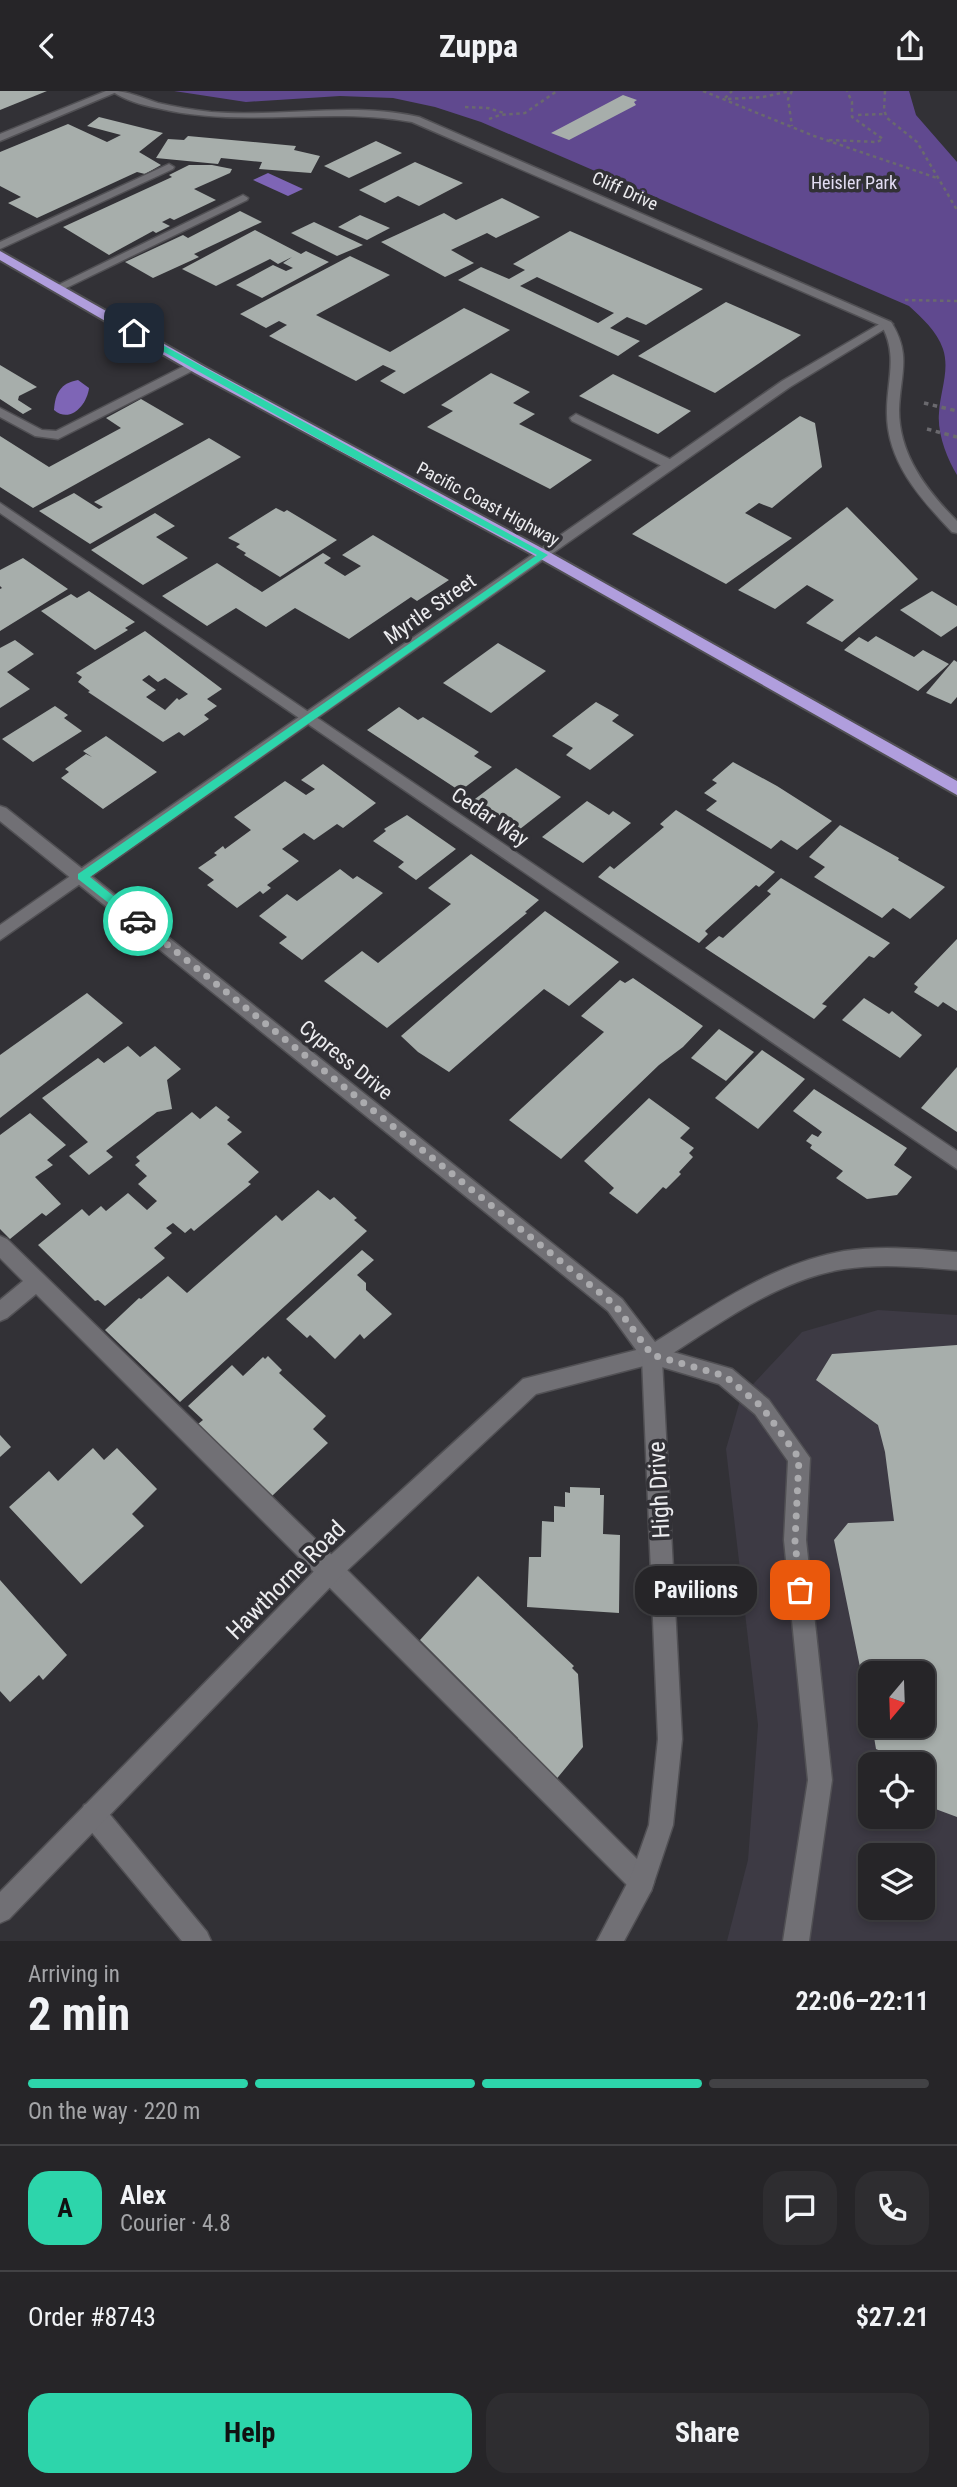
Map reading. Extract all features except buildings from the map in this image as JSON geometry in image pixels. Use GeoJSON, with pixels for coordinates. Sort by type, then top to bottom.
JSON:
{"type":"FeatureCollection","features":[{"type":"Feature","properties":{"kind":"highway","name":"Pacific Coast Highway"},"geometry":{"type":"LineString","coordinates":[[0,255],[192,366],[544,555],[957,789]]}},
{"type":"Feature","properties":{"kind":"street"},"geometry":{"type":"LineString","coordinates":[[0,138],[116,91]]}},
{"type":"Feature","properties":{"kind":"street","name":"Cliff Drive"},"geometry":{"type":"LineString","coordinates":[[116,91],[159,106],[207,114],[271,116],[368,112],[415,120],[887,324]]}},
{"type":"Feature","properties":{"kind":"street"},"geometry":{"type":"LineString","coordinates":[[0,246],[169,167]]}},
{"type":"Feature","properties":{"kind":"street"},"geometry":{"type":"LineString","coordinates":[[58,288],[243,198]]}},
{"type":"Feature","properties":{"kind":"street"},"geometry":{"type":"LineString","coordinates":[[887,324],[897,339],[901,360],[893,413],[898,445],[909,473],[926,498],[957,529]]}},
{"type":"Feature","properties":{"kind":"street","name":"Myrtle Street"},"geometry":{"type":"LineString","coordinates":[[0,934],[786,384],[887,324]]}},
{"type":"Feature","properties":{"kind":"street"},"geometry":{"type":"LineString","coordinates":[[0,412],[39,433],[58,435],[192,366]]}},
{"type":"Feature","properties":{"kind":"street"},"geometry":{"type":"LineString","coordinates":[[576,418],[671,465]]}},
{"type":"Feature","properties":{"kind":"street","name":"Cedar Way"},"geometry":{"type":"LineString","coordinates":[[0,507],[957,1161]]}},
{"type":"Feature","properties":{"kind":"street","name":"Cypress Drive"},"geometry":{"type":"LineString","coordinates":[[0,812],[615,1305],[652,1355]]}},
{"type":"Feature","properties":{"kind":"street"},"geometry":{"type":"LineString","coordinates":[[0,1245],[331,1570],[642,1882]]}},
{"type":"Feature","properties":{"kind":"street"},"geometry":{"type":"LineString","coordinates":[[652,1355],[785,1278],[844,1260],[919,1258],[957,1261]]}},
{"type":"Feature","properties":{"kind":"street"},"geometry":{"type":"LineString","coordinates":[[0,1313],[37,1281]]}},
{"type":"Feature","properties":{"kind":"street"},"geometry":{"type":"LineString","coordinates":[[652,1355],[725,1376],[762,1407],[799,1458],[795,1541],[820,1780],[796,1941]]}},
{"type":"Feature","properties":{"kind":"street","name":"Hawthorne Road"},"geometry":{"type":"LineString","coordinates":[[0,1910],[331,1570],[530,1386],[652,1355]]}},
{"type":"Feature","properties":{"kind":"street","name":"High Drive"},"geometry":{"type":"LineString","coordinates":[[610,1941],[642,1882],[661,1825],[670,1739],[652,1355]]}},
{"type":"Feature","properties":{"kind":"street"},"geometry":{"type":"LineString","coordinates":[[93,1814],[198,1941]]}},
{"type":"Feature","properties":{"kind":"path"},"geometry":{"type":"LineString","coordinates":[[481,122],[507,114],[525,113],[557,91]]}},
{"type":"Feature","properties":{"kind":"path"},"geometry":{"type":"LineString","coordinates":[[703,91],[828,141],[937,178]]}},
{"type":"Feature","properties":{"kind":"path"},"geometry":{"type":"LineString","coordinates":[[724,99],[732,91]]}},
{"type":"Feature","properties":{"kind":"path"},"geometry":{"type":"LineString","coordinates":[[724,99],[763,97],[791,91]]}},
{"type":"Feature","properties":{"kind":"path"},"geometry":{"type":"LineString","coordinates":[[791,91],[788,99],[792,126]]}},
{"type":"Feature","properties":{"kind":"path"},"geometry":{"type":"LineString","coordinates":[[828,141],[877,142],[883,139],[852,117],[852,102],[847,91]]}},
{"type":"Feature","properties":{"kind":"path"},"geometry":{"type":"LineString","coordinates":[[885,91],[886,114],[895,126],[917,142],[957,210]]}},
{"type":"Feature","properties":{"kind":"path"},"geometry":{"type":"LineString","coordinates":[[458,107],[488,108],[507,114]]}},
{"type":"Feature","properties":{"kind":"path"},"geometry":{"type":"LineString","coordinates":[[858,115],[886,114]]}},
{"type":"Feature","properties":{"kind":"path"},"geometry":{"type":"LineString","coordinates":[[940,406],[957,411]]}},
{"type":"Feature","properties":{"kind":"path"},"geometry":{"type":"LineString","coordinates":[[940,431],[957,437]]}},
{"type":"Feature","properties":{"kind":"shaded area"},"geometry":{"type":"Polygon","coordinates":[[[268,173],[303,189],[288,196],[253,180],[268,173]]]}},
{"type":"Feature","properties":{"kind":"shaded area"},"geometry":{"type":"Polygon","coordinates":[[[78,380],[89,388],[85,401],[72,414],[60,414],[54,410],[60,390],[78,380]]]}},
{"type":"Feature","properties":{"kind":"shaded area"},"geometry":{"type":"Polygon","coordinates":[[[878,1310],[957,1315],[957,1941],[727,1941],[748,1860],[758,1725],[726,1449],[741,1397],[802,1332],[878,1310]]]}},
{"type":"Feature","properties":{"kind":"green space","name":"Heisler Park"},"geometry":{"type":"Polygon","coordinates":[[[174,91],[909,91],[916,115],[957,162],[957,475],[946,454],[940,429],[939,413],[945,365],[943,349],[933,331],[909,306],[481,122],[435,107],[393,98],[340,96],[246,102],[174,91]]]}},
{"type":"Feature","properties":{"kind":"way so far"},"geometry":{"type":"LineString","coordinates":[[138,921],[615,1305],[652,1355],[725,1376],[762,1407],[799,1458],[795,1541],[800,1590]]}},
{"type":"Feature","properties":{"kind":"place","name":"Pavilions"},"geometry":{"type":"Point","coordinates":[800,1590]}},
{"type":"Feature","properties":{"kind":"route"},"geometry":{"type":"LineString","coordinates":[[134,333],[338,446],[544,555],[82,876],[138,921]]}}]}
